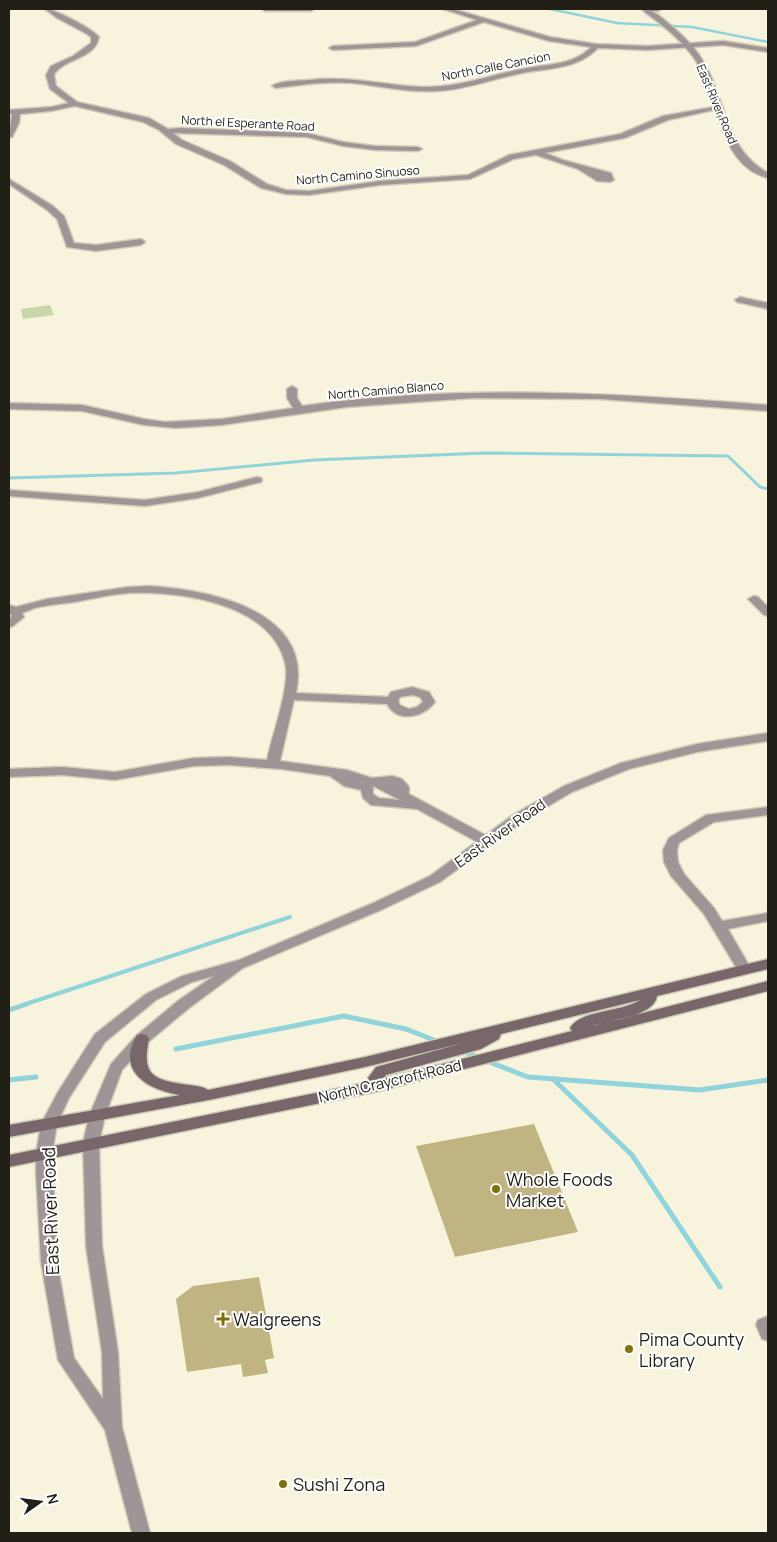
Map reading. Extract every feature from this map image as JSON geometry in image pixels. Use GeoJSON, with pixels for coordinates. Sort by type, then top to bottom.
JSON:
{"type":"FeatureCollection","features":[{"type":"Feature","properties":{"kind":"main road","name":"North Craycroft Road"},"geometry":{"type":"LineString","coordinates":[[9,1131],[214,1094],[365,1062],[410,1049],[768,964]]}},
{"type":"Feature","properties":{"kind":"main road","name":"North Craycroft Road"},"geometry":{"type":"LineString","coordinates":[[9,1161],[378,1086],[768,986]]}},
{"type":"Feature","properties":{"kind":"main road"},"geometry":{"type":"LineString","coordinates":[[564,1038],[581,1026],[596,1019],[639,1008],[649,1001],[650,992]]}},
{"type":"Feature","properties":{"kind":"main road"},"geometry":{"type":"LineString","coordinates":[[378,1086],[375,1078],[381,1071],[476,1045],[503,1028]]}},
{"type":"Feature","properties":{"kind":"main road"},"geometry":{"type":"LineString","coordinates":[[142,1038],[137,1058],[139,1069],[153,1083],[161,1087],[214,1094]]}},
{"type":"Feature","properties":{"kind":"street"},"geometry":{"type":"LineString","coordinates":[[48,9],[62,18],[88,29],[96,37],[94,44],[76,58],[54,68],[50,75],[53,87],[75,104]]}},
{"type":"Feature","properties":{"kind":"street"},"geometry":{"type":"LineString","coordinates":[[265,9],[311,9]]}},
{"type":"Feature","properties":{"kind":"street"},"geometry":{"type":"LineString","coordinates":[[446,9],[549,39],[596,46],[642,48],[722,43],[768,50]]}},
{"type":"Feature","properties":{"kind":"street"},"geometry":{"type":"LineString","coordinates":[[646,9],[658,9]]}},
{"type":"Feature","properties":{"kind":"street","name":"East River Road"},"geometry":{"type":"LineString","coordinates":[[646,9],[687,45],[702,65],[731,140],[740,156],[768,176]]}},
{"type":"Feature","properties":{"kind":"street"},"geometry":{"type":"LineString","coordinates":[[333,48],[416,44],[484,20]]}},
{"type":"Feature","properties":{"kind":"street","name":"North Calle Cancion"},"geometry":{"type":"LineString","coordinates":[[276,86],[340,80],[405,88],[448,88],[576,61],[591,52],[596,46]]}},
{"type":"Feature","properties":{"kind":"street","name":"North Camino Sinuoso"},"geometry":{"type":"LineString","coordinates":[[12,112],[50,109],[75,104],[146,120],[179,142],[227,163],[264,186],[286,192],[308,193],[380,182],[470,178],[512,157],[622,136],[666,118],[719,108]]}},
{"type":"Feature","properties":{"kind":"street"},"geometry":{"type":"LineString","coordinates":[[9,135],[15,123],[12,112]]}},
{"type":"Feature","properties":{"kind":"street","name":"North el Esperante Road"},"geometry":{"type":"LineString","coordinates":[[166,132],[180,130],[307,135],[375,148],[418,149]]}},
{"type":"Feature","properties":{"kind":"street"},"geometry":{"type":"LineString","coordinates":[[536,152],[582,169]]}},
{"type":"Feature","properties":{"kind":"street"},"geometry":{"type":"LineString","coordinates":[[759,171],[768,170]]}},
{"type":"Feature","properties":{"kind":"street"},"geometry":{"type":"LineString","coordinates":[[9,181],[50,208],[61,218],[70,245],[91,247],[141,242]]}},
{"type":"Feature","properties":{"kind":"street"},"geometry":{"type":"LineString","coordinates":[[740,300],[768,306]]}},
{"type":"Feature","properties":{"kind":"street"},"geometry":{"type":"LineString","coordinates":[[292,389],[292,398],[299,410]]}},
{"type":"Feature","properties":{"kind":"street","name":"North Camino Blanco"},"geometry":{"type":"LineString","coordinates":[[9,406],[67,407],[94,410],[142,423],[174,425],[249,419],[299,410],[432,397],[502,394],[560,394],[768,408]]}},
{"type":"Feature","properties":{"kind":"street"},"geometry":{"type":"LineString","coordinates":[[9,493],[145,503],[198,495],[257,480]]}},
{"type":"Feature","properties":{"kind":"street"},"geometry":{"type":"LineString","coordinates":[[9,624],[18,617],[12,609],[31,604],[127,590],[192,594],[230,603],[250,613],[266,624],[278,637],[287,650],[291,664],[289,696],[273,763]]}},
{"type":"Feature","properties":{"kind":"street"},"geometry":{"type":"LineString","coordinates":[[754,599],[768,613]]}},
{"type":"Feature","properties":{"kind":"street"},"geometry":{"type":"LineString","coordinates":[[289,696],[392,701]]}},
{"type":"Feature","properties":{"kind":"street","name":"East River Road"},"geometry":{"type":"LineString","coordinates":[[113,1427],[66,1360],[49,1262],[44,1154],[49,1124],[63,1096],[100,1038],[151,997],[186,979],[244,963],[376,908],[435,879],[518,818],[568,789],[625,766],[697,748],[768,737]]}},
{"type":"Feature","properties":{"kind":"street"},"geometry":{"type":"LineString","coordinates":[[9,773],[34,770],[115,776],[196,762],[273,763],[334,773],[348,783],[370,784],[403,795],[486,841]]}},
{"type":"Feature","properties":{"kind":"street"},"geometry":{"type":"LineString","coordinates":[[370,784],[366,795],[376,802],[421,806]]}},
{"type":"Feature","properties":{"kind":"street"},"geometry":{"type":"LineString","coordinates":[[744,969],[719,926],[678,876],[671,862],[670,850],[674,841],[711,818],[768,811]]}},
{"type":"Feature","properties":{"kind":"street"},"geometry":{"type":"LineString","coordinates":[[719,926],[768,917]]}},
{"type":"Feature","properties":{"kind":"street","name":"East River Road"},"geometry":{"type":"LineString","coordinates":[[141,1533],[113,1427],[110,1352],[94,1246],[91,1143],[97,1116],[116,1068],[142,1038],[184,1004],[244,963]]}},
{"type":"Feature","properties":{"kind":"street"},"geometry":{"type":"LineString","coordinates":[[768,1323],[764,1325],[768,1334]]}},
{"type":"Feature","properties":{"kind":"green space"},"geometry":{"type":"Polygon","coordinates":[[[50,305],[54,315],[23,319],[21,309],[50,305]]]}},
{"type":"Feature","properties":{"kind":"building","name":"Whole Foods Market"},"geometry":{"type":"Polygon","coordinates":[[[534,1124],[578,1232],[455,1257],[416,1146],[534,1124]]]}},
{"type":"Feature","properties":{"kind":"building","name":"Walgreens"},"geometry":{"type":"Polygon","coordinates":[[[259,1277],[274,1358],[265,1360],[268,1373],[243,1377],[241,1364],[187,1372],[176,1299],[193,1286],[259,1277]]]}},
{"type":"Feature","properties":{"kind":"waterway"},"geometry":{"type":"LineString","coordinates":[[550,9],[617,23],[692,27],[768,42]]}},
{"type":"Feature","properties":{"kind":"waterway"},"geometry":{"type":"LineString","coordinates":[[9,478],[176,473],[314,460],[485,453],[728,456],[760,487],[768,489]]}},
{"type":"Feature","properties":{"kind":"waterway"},"geometry":{"type":"LineString","coordinates":[[23,1005],[290,917]]}},
{"type":"Feature","properties":{"kind":"waterway"},"geometry":{"type":"LineString","coordinates":[[9,1010],[27,1004]]}},
{"type":"Feature","properties":{"kind":"waterway"},"geometry":{"type":"LineString","coordinates":[[176,1049],[344,1016],[406,1029],[439,1042]]}},
{"type":"Feature","properties":{"kind":"waterway"},"geometry":{"type":"LineString","coordinates":[[464,1052],[478,1057]]}},
{"type":"Feature","properties":{"kind":"waterway"},"geometry":{"type":"LineString","coordinates":[[487,1061],[528,1077],[700,1090],[768,1080]]}},
{"type":"Feature","properties":{"kind":"waterway"},"geometry":{"type":"LineString","coordinates":[[9,1080],[36,1077]]}},
{"type":"Feature","properties":{"kind":"waterway"},"geometry":{"type":"LineString","coordinates":[[553,1079],[632,1155],[720,1287]]}},
{"type":"Feature","properties":{"kind":"place","name":"Whole Foods Market"},"geometry":{"type":"Point","coordinates":[496,1189]}},
{"type":"Feature","properties":{"kind":"place","name":"Walgreens"},"geometry":{"type":"Point","coordinates":[223,1319]}},
{"type":"Feature","properties":{"kind":"place","name":"Pima County Library"},"geometry":{"type":"Point","coordinates":[629,1349]}},
{"type":"Feature","properties":{"kind":"place","name":"Sushi Zona"},"geometry":{"type":"Point","coordinates":[283,1484]}}]}
